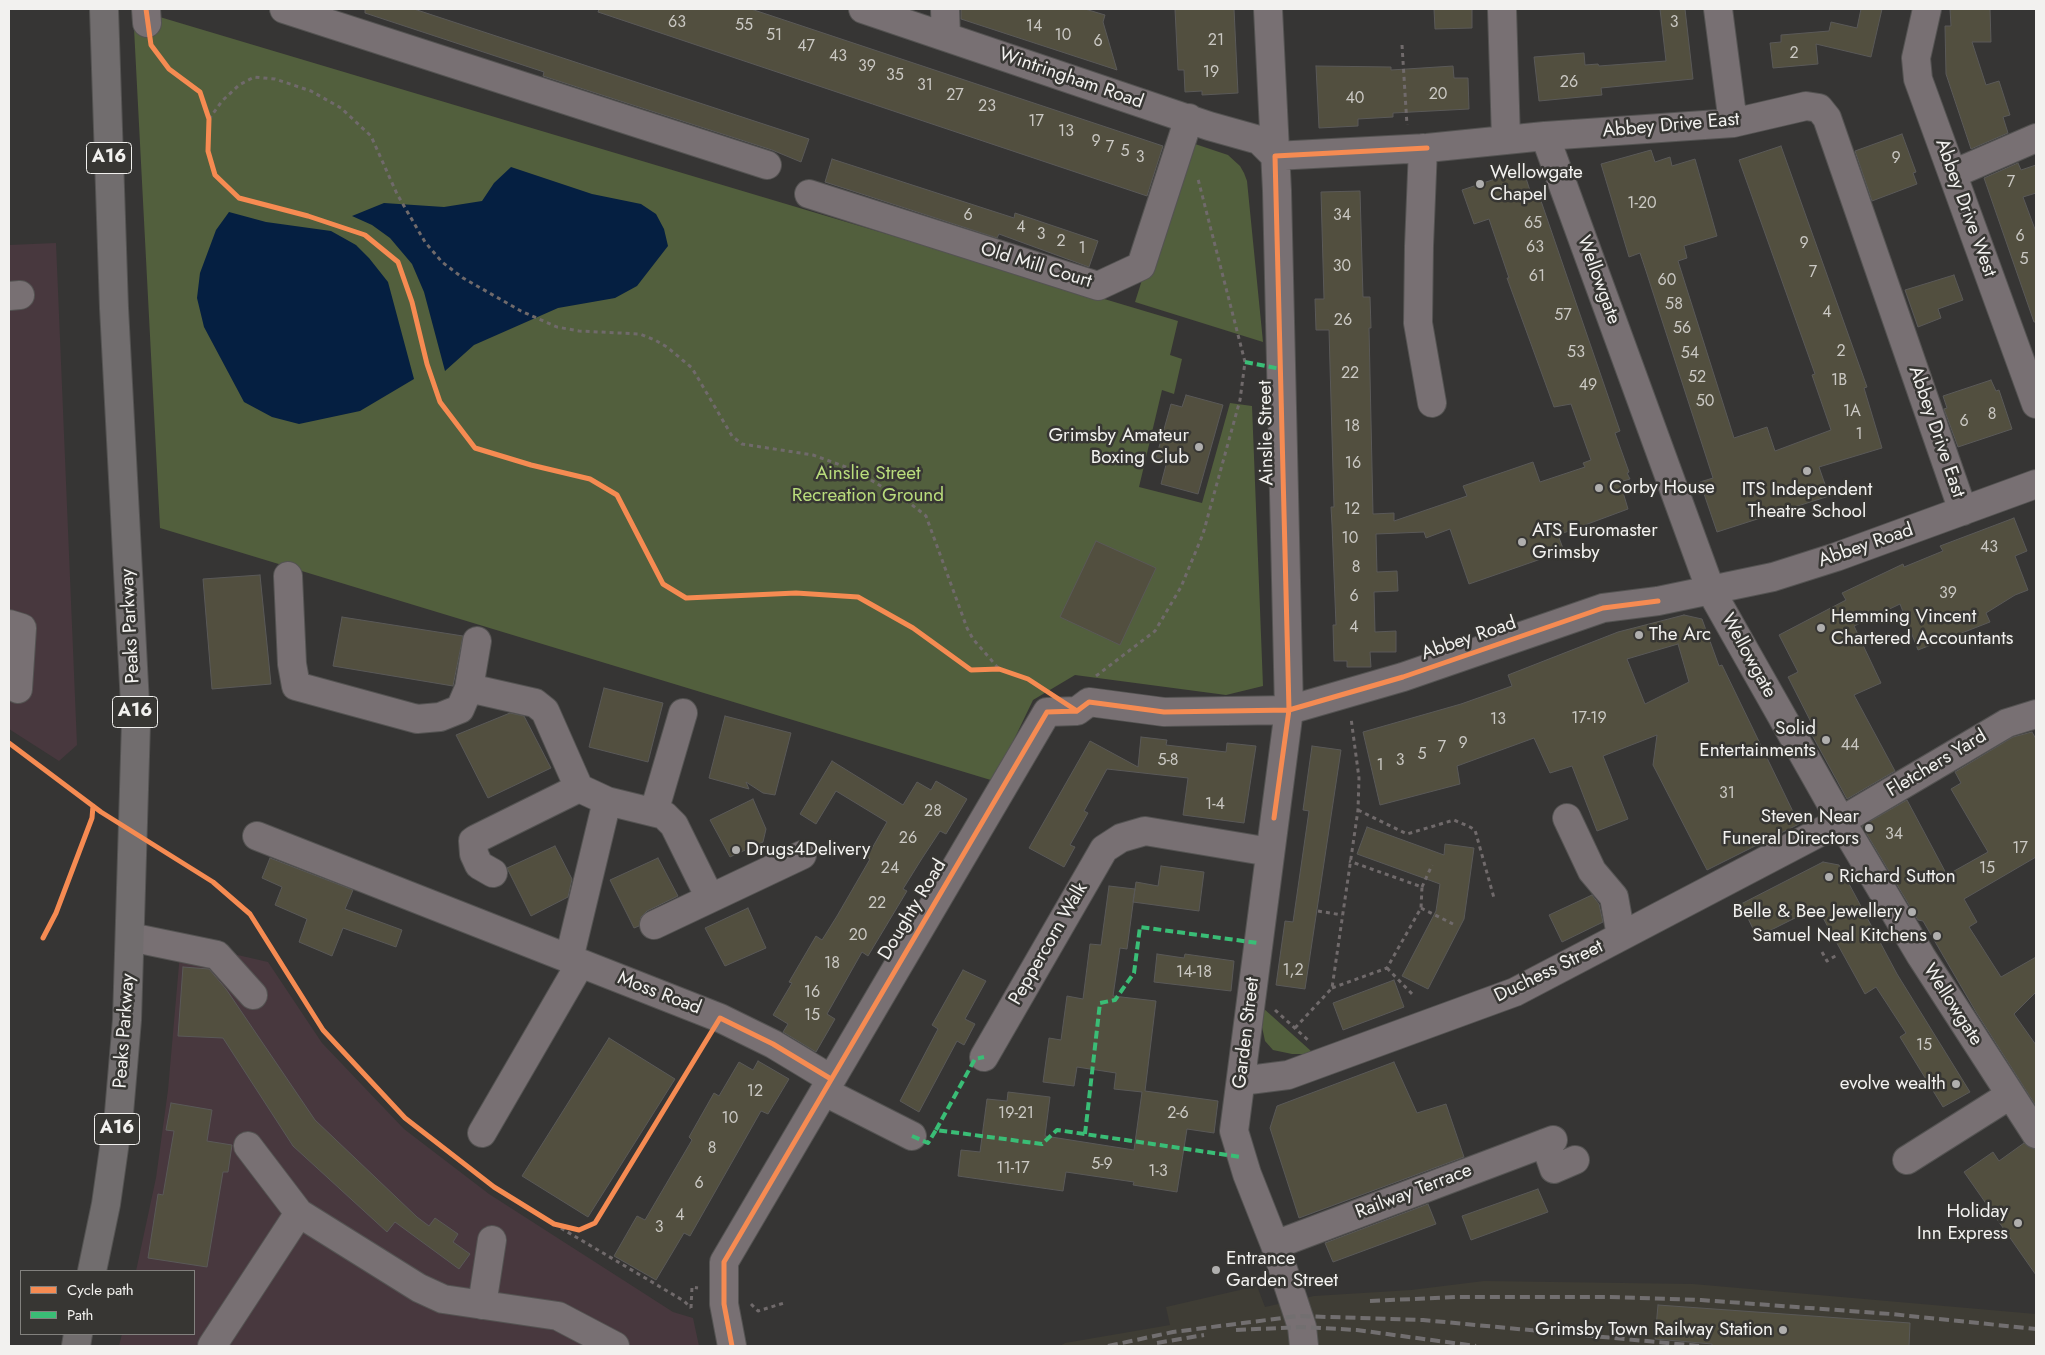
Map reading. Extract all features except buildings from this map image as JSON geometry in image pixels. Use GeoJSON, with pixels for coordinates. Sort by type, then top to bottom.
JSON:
{"type":"FeatureCollection","features":[{"type":"Feature","properties":{"kind":"highway","name":"Peaks Parkway"},"geometry":{"type":"LineString","coordinates":[[92,1270],[106,1204],[119,1113],[127,1020],[136,723],[114,308],[104,9]]}},
{"type":"Feature","properties":{"kind":"street"},"geometry":{"type":"LineString","coordinates":[[284,9],[767,165]]}},
{"type":"Feature","properties":{"kind":"street","name":"Wintringham Road"},"geometry":{"type":"LineString","coordinates":[[863,9],[1259,140],[1275,156]]}},
{"type":"Feature","properties":{"kind":"street"},"geometry":{"type":"LineString","coordinates":[[945,9],[946,36]]}},
{"type":"Feature","properties":{"kind":"street","name":"Ainslie Street"},"geometry":{"type":"LineString","coordinates":[[1268,9],[1275,156],[1289,710]]}},
{"type":"Feature","properties":{"kind":"street"},"geometry":{"type":"LineString","coordinates":[[1502,9],[1506,140]]}},
{"type":"Feature","properties":{"kind":"street"},"geometry":{"type":"LineString","coordinates":[[1718,9],[1733,123]]}},
{"type":"Feature","properties":{"kind":"street","name":"Abbey Drive West"},"geometry":{"type":"LineString","coordinates":[[1928,9],[1916,58],[1918,79],[2036,404]]}},
{"type":"Feature","properties":{"kind":"street","name":"Abbey Drive East"},"geometry":{"type":"LineString","coordinates":[[1275,156],[1419,148],[1544,136],[1733,123],[1806,106],[1818,108],[1828,118],[1963,511]]}},
{"type":"Feature","properties":{"kind":"street","name":"Old Mill Court"},"geometry":{"type":"LineString","coordinates":[[810,194],[1098,286],[1141,266],[1189,118]]}},
{"type":"Feature","properties":{"kind":"street","name":"Wellowgate"},"geometry":{"type":"LineString","coordinates":[[1544,136],[1711,591],[1840,821],[1921,956],[2036,1134]]}},
{"type":"Feature","properties":{"kind":"street"},"geometry":{"type":"LineString","coordinates":[[1953,174],[2036,138]]}},
{"type":"Feature","properties":{"kind":"street"},"geometry":{"type":"LineString","coordinates":[[1419,148],[1418,323],[1432,403]]}},
{"type":"Feature","properties":{"kind":"street","name":"Abbey Road"},"geometry":{"type":"LineString","coordinates":[[1289,710],[1403,678],[1603,608],[1658,602],[1773,577],[1836,557],[2036,484]]}},
{"type":"Feature","properties":{"kind":"street"},"geometry":{"type":"LineString","coordinates":[[288,576],[292,664],[296,686],[417,719],[440,717],[460,709],[469,688],[477,641]]}},
{"type":"Feature","properties":{"kind":"street"},"geometry":{"type":"LineString","coordinates":[[9,624],[22,628],[18,689]]}},
{"type":"Feature","properties":{"kind":"street"},"geometry":{"type":"LineString","coordinates":[[469,688],[535,703],[546,711],[579,788],[607,801],[664,815],[674,825],[710,898]]}},
{"type":"Feature","properties":{"kind":"street","name":"Doughty Road"},"geometry":{"type":"LineString","coordinates":[[732,1346],[724,1304],[724,1262],[1047,712],[1077,711],[1089,702],[1164,712],[1289,710]]}},
{"type":"Feature","properties":{"kind":"street","name":"Garden Street"},"geometry":{"type":"LineString","coordinates":[[1289,710],[1234,1131],[1247,1174],[1275,1245],[1302,1327],[1304,1346]]}},
{"type":"Feature","properties":{"kind":"street"},"geometry":{"type":"LineString","coordinates":[[654,812],[683,713]]}},
{"type":"Feature","properties":{"kind":"street","name":"Fletchers Yard"},"geometry":{"type":"LineString","coordinates":[[1840,821],[2007,723],[2036,714]]}},
{"type":"Feature","properties":{"kind":"street"},"geometry":{"type":"LineString","coordinates":[[493,873],[479,865],[473,841],[476,838],[579,788]]}},
{"type":"Feature","properties":{"kind":"street"},"geometry":{"type":"LineString","coordinates":[[482,1133],[574,962],[607,801]]}},
{"type":"Feature","properties":{"kind":"street"},"geometry":{"type":"LineString","coordinates":[[1567,818],[1592,871],[1614,898],[1621,936]]}},
{"type":"Feature","properties":{"kind":"street","name":"Duchess Street"},"geometry":{"type":"LineString","coordinates":[[1241,1081],[1288,1075],[1515,992],[1840,821]]}},
{"type":"Feature","properties":{"kind":"street","name":"Peppercorn Walk"},"geometry":{"type":"LineString","coordinates":[[984,1057],[1104,849],[1121,838],[1145,831],[1270,852]]}},
{"type":"Feature","properties":{"kind":"street","name":"Moss Road"},"geometry":{"type":"LineString","coordinates":[[256,836],[720,1018],[773,1044],[828,1085],[912,1136]]}},
{"type":"Feature","properties":{"kind":"street"},"geometry":{"type":"LineString","coordinates":[[654,924],[802,856]]}},
{"type":"Feature","properties":{"kind":"street"},"geometry":{"type":"LineString","coordinates":[[130,937],[216,955],[253,995]]}},
{"type":"Feature","properties":{"kind":"street"},"geometry":{"type":"LineString","coordinates":[[1907,1160],[2010,1096]]}},
{"type":"Feature","properties":{"kind":"street","name":"Railway Terrace"},"geometry":{"type":"LineString","coordinates":[[1275,1245],[1549,1141],[1554,1169],[1575,1160]]}},
{"type":"Feature","properties":{"kind":"street"},"geometry":{"type":"LineString","coordinates":[[248,1146],[299,1213],[419,1288],[443,1299],[558,1316],[615,1346]]}},
{"type":"Feature","properties":{"kind":"street"},"geometry":{"type":"LineString","coordinates":[[212,1346],[299,1213]]}},
{"type":"Feature","properties":{"kind":"street"},"geometry":{"type":"LineString","coordinates":[[482,1304],[492,1240]]}},
{"type":"Feature","properties":{"kind":"path"},"geometry":{"type":"LineString","coordinates":[[1402,45],[1419,148]]}},
{"type":"Feature","properties":{"kind":"path"},"geometry":{"type":"LineString","coordinates":[[209,119],[222,101],[239,84],[254,77],[275,79],[311,91],[341,108],[370,136],[389,172],[397,194],[425,242],[442,262],[463,278],[521,311],[557,327],[579,331],[640,334],[668,346],[692,368],[732,436],[742,444],[813,455],[854,470],[911,504],[926,516],[967,628],[973,639],[999,669]]}},
{"type":"Feature","properties":{"kind":"path"},"geometry":{"type":"LineString","coordinates":[[206,110],[209,127]]}},
{"type":"Feature","properties":{"kind":"path"},"geometry":{"type":"LineString","coordinates":[[1092,679],[1155,630],[1181,587],[1203,534],[1240,400],[1245,362],[1195,170]]}},
{"type":"Feature","properties":{"kind":"path"},"geometry":{"type":"LineString","coordinates":[[990,669],[999,669],[1006,672]]}},
{"type":"Feature","properties":{"kind":"path"},"geometry":{"type":"LineString","coordinates":[[1332,988],[1349,861],[1358,810],[1359,778],[1353,725]]}},
{"type":"Feature","properties":{"kind":"path"},"geometry":{"type":"LineString","coordinates":[[1358,810],[1407,834],[1454,820],[1475,830],[1494,898]]}},
{"type":"Feature","properties":{"kind":"path"},"geometry":{"type":"LineString","coordinates":[[1349,861],[1422,887]]}},
{"type":"Feature","properties":{"kind":"path"},"geometry":{"type":"LineString","coordinates":[[1295,1028],[1332,988],[1387,968],[1420,908],[1422,887],[1432,865]]}},
{"type":"Feature","properties":{"kind":"path"},"geometry":{"type":"LineString","coordinates":[[1420,908],[1454,924]]}},
{"type":"Feature","properties":{"kind":"path"},"geometry":{"type":"LineString","coordinates":[[1318,911],[1342,915]]}},
{"type":"Feature","properties":{"kind":"path"},"geometry":{"type":"LineString","coordinates":[[1822,952],[1827,961],[1837,955]]}},
{"type":"Feature","properties":{"kind":"path"},"geometry":{"type":"LineString","coordinates":[[1387,968],[1414,996]]}},
{"type":"Feature","properties":{"kind":"path"},"geometry":{"type":"LineString","coordinates":[[1253,990],[1330,1060]]}},
{"type":"Feature","properties":{"kind":"path"},"geometry":{"type":"LineString","coordinates":[[554,1224],[684,1301],[691,1308],[692,1287]]}},
{"type":"Feature","properties":{"kind":"path"},"geometry":{"type":"LineString","coordinates":[[751,1305],[758,1310],[784,1302]]}},
{"type":"Feature","properties":{"kind":"shaded area"},"geometry":{"type":"Polygon","coordinates":[[[56,243],[77,745],[59,761],[9,729],[9,245],[56,243]]]}},
{"type":"Feature","properties":{"kind":"shaded area"},"geometry":{"type":"Polygon","coordinates":[[[181,942],[268,962],[322,1043],[404,1129],[489,1194],[673,1312],[693,1318],[699,1346],[119,1346],[122,1335],[195,1335],[195,1270],[136,1270],[156,1178],[168,1090],[181,942]]]}},
{"type":"Feature","properties":{"kind":"shaded area"},"geometry":{"type":"Polygon","coordinates":[[[1484,1281],[1693,1284],[2036,1314],[2036,1346],[1060,1346],[1065,1343],[1170,1325],[1166,1307],[1257,1286],[1265,1307],[1314,1296],[1411,1290],[1484,1281]]]}},
{"type":"Feature","properties":{"kind":"green space","name":"Ainslie Street Recreation Ground"},"geometry":{"type":"Polygon","coordinates":[[[133,9],[1178,321],[1170,355],[1182,359],[1174,394],[1162,390],[1139,487],[1202,503],[1230,403],[1252,406],[1263,686],[1226,695],[1075,675],[1033,700],[994,781],[160,528],[133,9]]]}},
{"type":"Feature","properties":{"kind":"green space"},"geometry":{"type":"Polygon","coordinates":[[[1186,141],[1228,155],[1240,166],[1244,173],[1247,181],[1263,342],[1135,302],[1186,141]]]}},
{"type":"Feature","properties":{"kind":"green space"},"geometry":{"type":"Polygon","coordinates":[[[1263,1008],[1311,1051],[1305,1054],[1292,1054],[1273,1050],[1265,1041],[1261,1022],[1263,1008]]]}},
{"type":"Feature","properties":{"kind":"water"},"geometry":{"type":"Polygon","coordinates":[[[511,167],[592,194],[641,204],[656,214],[664,229],[668,246],[637,286],[615,298],[558,308],[474,345],[445,371],[424,292],[412,264],[390,238],[372,225],[352,216],[384,203],[444,207],[482,201],[494,183],[511,167]]]}},
{"type":"Feature","properties":{"kind":"water"},"geometry":{"type":"Polygon","coordinates":[[[229,212],[266,222],[331,231],[356,245],[388,282],[414,379],[360,411],[299,424],[272,417],[244,402],[204,327],[197,298],[200,273],[216,230],[229,212]]]}},
{"type":"Feature","properties":{"kind":"railway"},"geometry":{"type":"LineString","coordinates":[[1370,1301],[1456,1297],[1609,1297],[1701,1300],[1891,1314],[2036,1329]]}},
{"type":"Feature","properties":{"kind":"railway"},"geometry":{"type":"LineString","coordinates":[[1108,1346],[1173,1332],[1298,1316],[1423,1320],[1699,1346]]}},
{"type":"Feature","properties":{"kind":"railway"},"geometry":{"type":"LineString","coordinates":[[1236,1330],[1302,1327],[1357,1330],[1476,1346]]}},
{"type":"Feature","properties":{"kind":"railway"},"geometry":{"type":"LineString","coordinates":[[1157,1343],[1204,1335]]}},
{"type":"Feature","properties":{"kind":"marked path"},"geometry":{"type":"LineString","coordinates":[[1245,362],[1281,369]]}},
{"type":"Feature","properties":{"kind":"marked path"},"geometry":{"type":"LineString","coordinates":[[1085,1134],[1100,1003],[1115,1000],[1134,973],[1140,927],[1258,943]]}},
{"type":"Feature","properties":{"kind":"marked path"},"geometry":{"type":"LineString","coordinates":[[936,1130],[975,1059],[984,1057]]}},
{"type":"Feature","properties":{"kind":"marked path"},"geometry":{"type":"LineString","coordinates":[[912,1136],[928,1143],[936,1130],[1042,1144],[1057,1130],[1241,1157]]}},
{"type":"Feature","properties":{"kind":"cycle path"},"geometry":{"type":"LineString","coordinates":[[146,9],[151,45],[169,69],[200,92],[209,119],[208,151],[215,175],[239,198],[308,216],[365,235],[398,262],[412,302],[427,364],[440,402],[475,448],[531,465],[590,479],[617,495],[663,584],[686,598],[796,593],[858,597],[913,628],[971,670],[999,669],[1028,679],[1077,711]]}},
{"type":"Feature","properties":{"kind":"cycle path"},"geometry":{"type":"LineString","coordinates":[[1274,818],[1289,710],[1275,156],[1427,148]]}},
{"type":"Feature","properties":{"kind":"cycle path"},"geometry":{"type":"LineString","coordinates":[[732,1346],[724,1304],[724,1262],[1047,712],[1077,711],[1089,702],[1164,712],[1289,710],[1403,677],[1603,608],[1658,601]]}},
{"type":"Feature","properties":{"kind":"cycle path"},"geometry":{"type":"LineString","coordinates":[[9,743],[101,812],[213,882],[250,914],[323,1030],[405,1118],[494,1187],[554,1224],[579,1230],[595,1223],[720,1018],[773,1044],[831,1079]]}},
{"type":"Feature","properties":{"kind":"cycle path"},"geometry":{"type":"LineString","coordinates":[[43,938],[56,913],[92,818],[93,806]]}},
{"type":"Feature","properties":{"kind":"place","name":"Wellowgate Chapel"},"geometry":{"type":"Point","coordinates":[1480,184]}},
{"type":"Feature","properties":{"kind":"place","name":"Grimsby Amateur Boxing Club"},"geometry":{"type":"Point","coordinates":[1199,447]}},
{"type":"Feature","properties":{"kind":"place","name":"ITS Independent Theatre School"},"geometry":{"type":"Point","coordinates":[1807,471]}},
{"type":"Feature","properties":{"kind":"place","name":"Corby House"},"geometry":{"type":"Point","coordinates":[1599,488]}},
{"type":"Feature","properties":{"kind":"place","name":"ATS Euromaster Grimsby"},"geometry":{"type":"Point","coordinates":[1522,542]}},
{"type":"Feature","properties":{"kind":"place","name":"Hemming Vincent Chartered Accountants"},"geometry":{"type":"Point","coordinates":[1821,628]}},
{"type":"Feature","properties":{"kind":"place","name":"The Arc"},"geometry":{"type":"Point","coordinates":[1639,635]}},
{"type":"Feature","properties":{"kind":"place","name":"Solid Entertainments"},"geometry":{"type":"Point","coordinates":[1826,740]}},
{"type":"Feature","properties":{"kind":"place","name":"Steven Near Funeral Directors"},"geometry":{"type":"Point","coordinates":[1869,828]}},
{"type":"Feature","properties":{"kind":"place","name":"Drugs4Delivery"},"geometry":{"type":"Point","coordinates":[736,850]}},
{"type":"Feature","properties":{"kind":"place","name":"Richard Sutton"},"geometry":{"type":"Point","coordinates":[1829,877]}},
{"type":"Feature","properties":{"kind":"place","name":"Belle & Bee Jewellery"},"geometry":{"type":"Point","coordinates":[1912,912]}},
{"type":"Feature","properties":{"kind":"place","name":"Samuel Neal Kitchens"},"geometry":{"type":"Point","coordinates":[1937,936]}},
{"type":"Feature","properties":{"kind":"place","name":"evolve wealth"},"geometry":{"type":"Point","coordinates":[1956,1084]}},
{"type":"Feature","properties":{"kind":"place","name":"Holiday Inn Express"},"geometry":{"type":"Point","coordinates":[2018,1223]}},
{"type":"Feature","properties":{"kind":"place","name":"Entrance Garden Street"},"geometry":{"type":"Point","coordinates":[1216,1270]}},
{"type":"Feature","properties":{"kind":"place","name":"Grimsby Town Railway Station"},"geometry":{"type":"Point","coordinates":[1783,1330]}}]}
